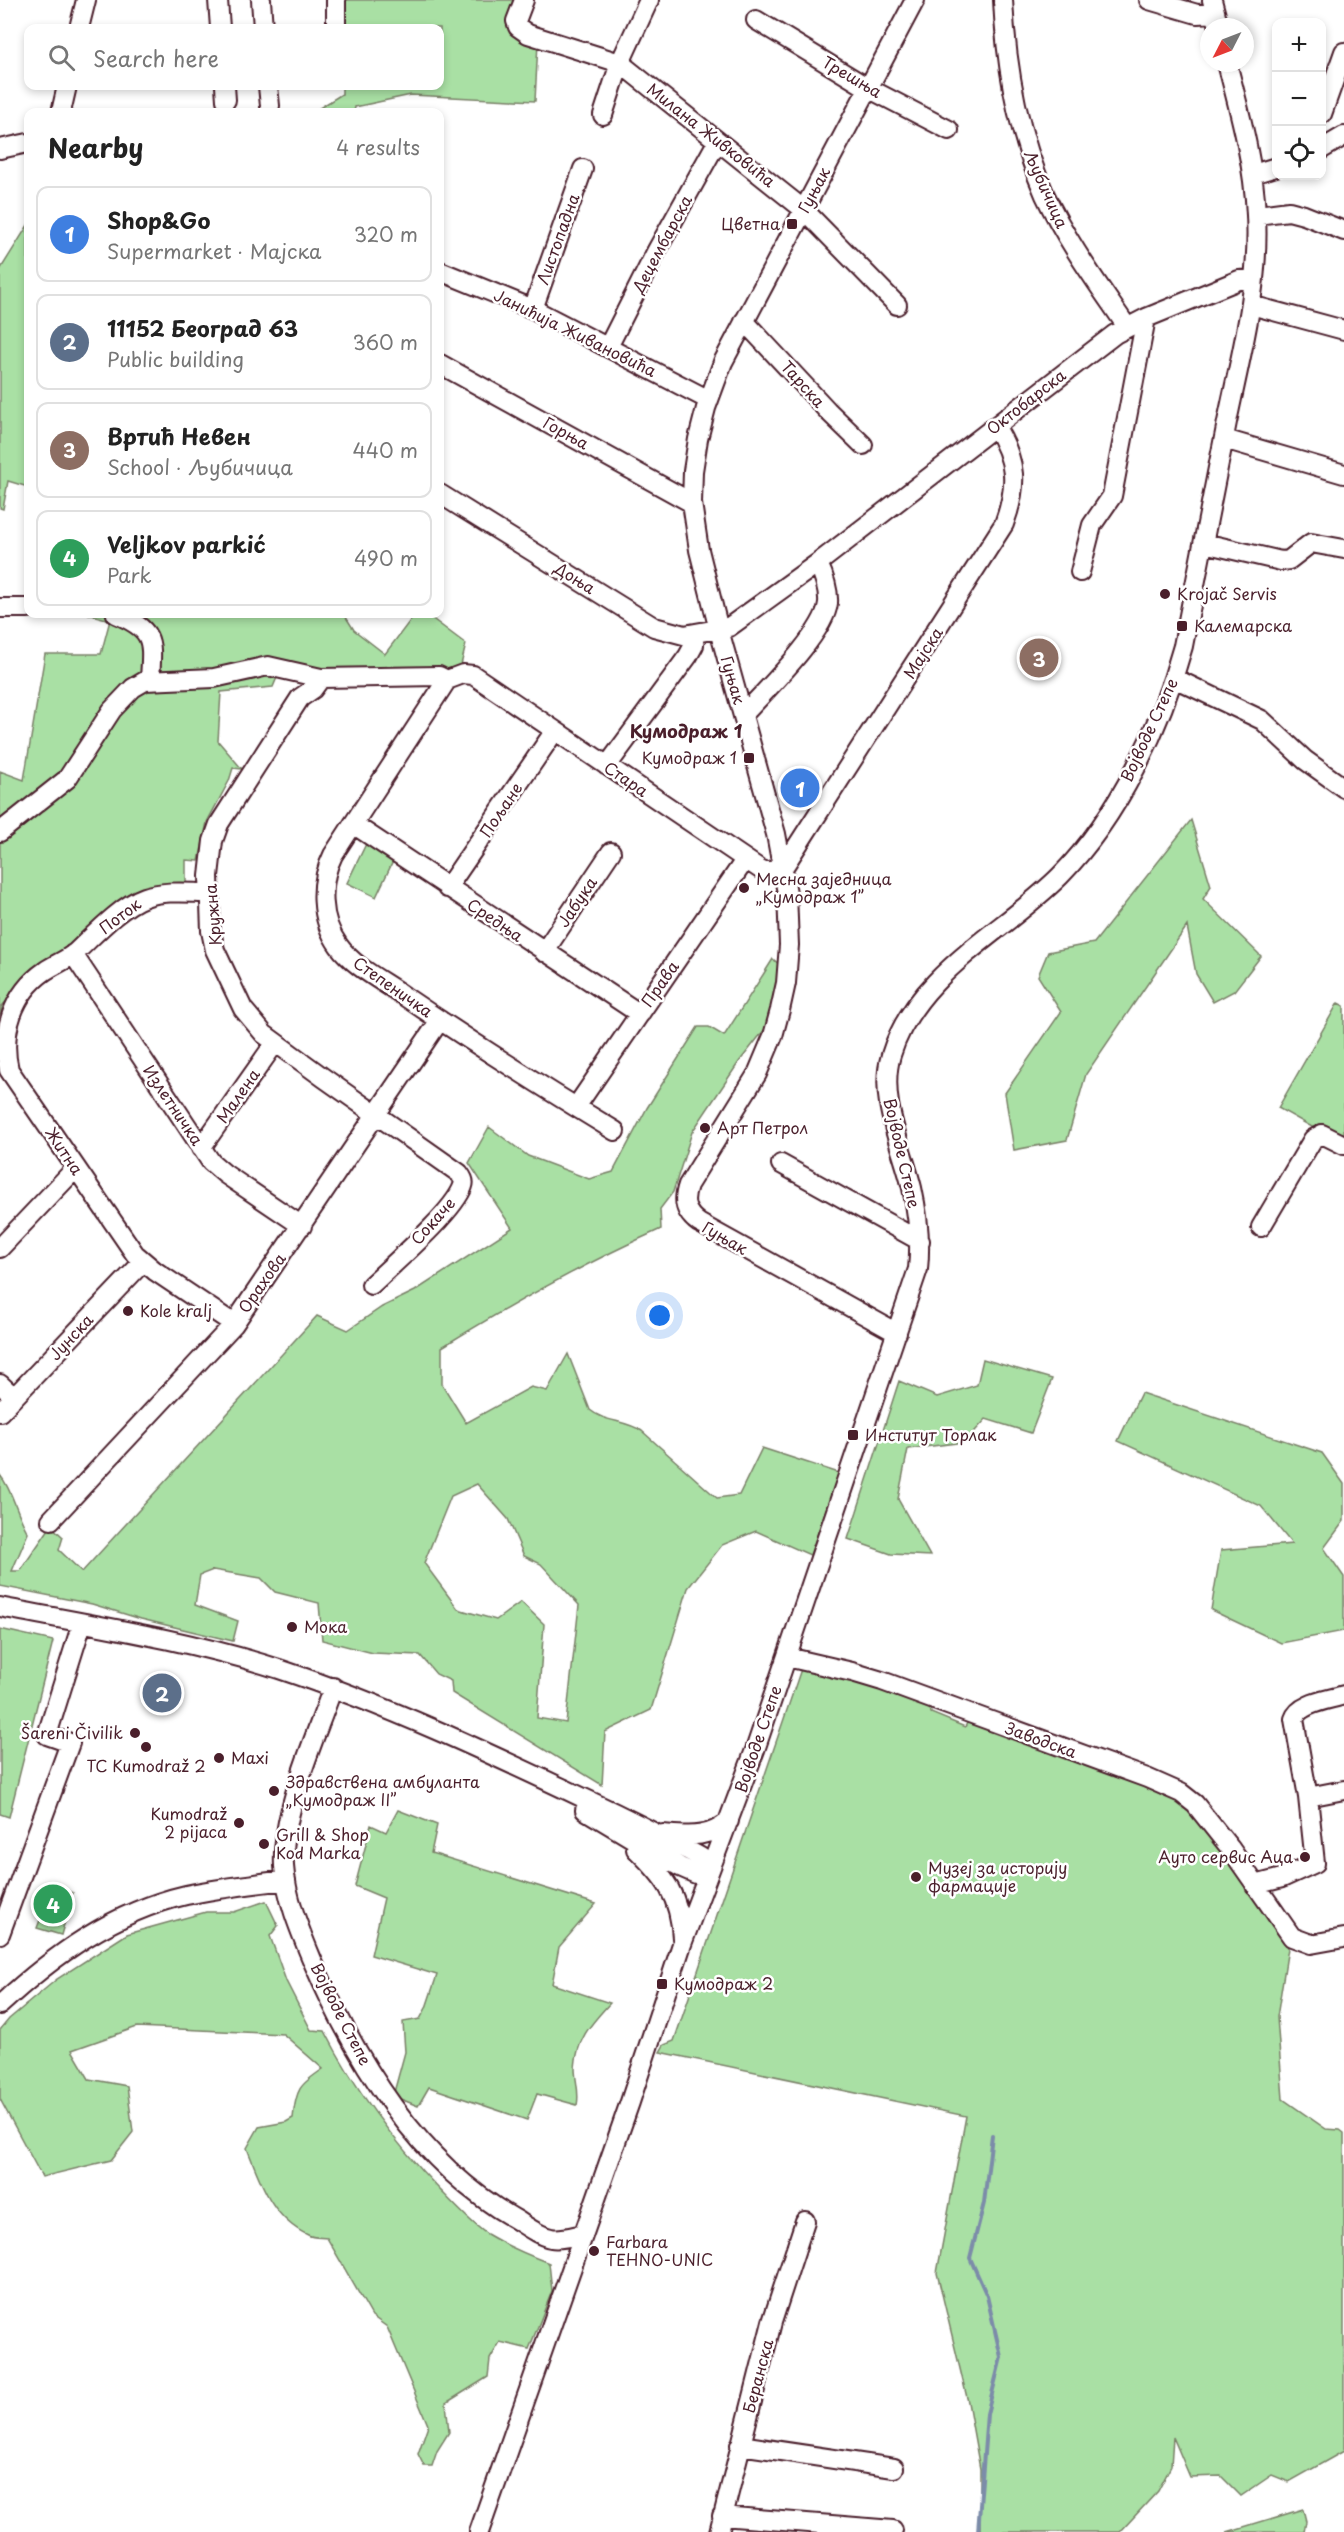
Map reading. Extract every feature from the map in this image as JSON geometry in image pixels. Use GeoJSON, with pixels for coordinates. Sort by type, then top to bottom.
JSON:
{"type":"FeatureCollection","features":[{"type":"Feature","properties":{"kind":"street"},"geometry":{"type":"LineString","coordinates":[[80,24],[86,0]]}},
{"type":"Feature","properties":{"kind":"street"},"geometry":{"type":"LineString","coordinates":[[218,0],[220,24]]}},
{"type":"Feature","properties":{"kind":"street"},"geometry":{"type":"LineString","coordinates":[[261,0],[263,24]]}},
{"type":"Feature","properties":{"kind":"street"},"geometry":{"type":"LineString","coordinates":[[336,0],[336,24]]}},
{"type":"Feature","properties":{"kind":"street","name":"Милана Живковића"},"geometry":{"type":"LineString","coordinates":[[524,0],[516,21],[520,29],[528,34],[620,63],[803,209],[897,305]]}},
{"type":"Feature","properties":{"kind":"street"},"geometry":{"type":"LineString","coordinates":[[603,115],[620,63],[649,0]]}},
{"type":"Feature","properties":{"kind":"street","name":"Гуњак"},"geometry":{"type":"LineString","coordinates":[[897,1333],[699,1223],[691,1216],[684,1203],[683,1198],[688,1185],[748,1090],[773,1036],[786,983],[789,945],[789,915],[776,834],[719,630],[699,550],[692,503],[693,471],[698,439],[723,362],[915,0]]}},
{"type":"Feature","properties":{"kind":"street","name":"Љубичица"},"geometry":{"type":"LineString","coordinates":[[1003,0],[1006,53],[1031,162],[1046,197],[1073,247],[1127,327]]}},
{"type":"Feature","properties":{"kind":"street"},"geometry":{"type":"LineString","coordinates":[[1149,0],[1197,14],[1215,13]]}},
{"type":"Feature","properties":{"kind":"street","name":"Трешња"},"geometry":{"type":"LineString","coordinates":[[756,20],[868,87],[949,130]]}},
{"type":"Feature","properties":{"kind":"street"},"geometry":{"type":"LineString","coordinates":[[1326,103],[1344,52]]}},
{"type":"Feature","properties":{"kind":"street","name":"Војводе Степе"},"geometry":{"type":"LineString","coordinates":[[479,2532],[630,2102],[682,1944],[729,1821],[787,1657],[918,1269],[920,1241],[912,1188],[887,1091],[889,1065],[898,1037],[922,998],[938,980],[1047,888],[1090,841],[1114,805],[1133,770],[1174,678],[1183,646],[1204,543],[1254,279],[1257,215],[1253,174],[1229,72]]}},
{"type":"Feature","properties":{"kind":"street"},"geometry":{"type":"LineString","coordinates":[[62,108],[66,90]]}},
{"type":"Feature","properties":{"kind":"street"},"geometry":{"type":"LineString","coordinates":[[268,90],[270,106]]}},
{"type":"Feature","properties":{"kind":"street"},"geometry":{"type":"LineString","coordinates":[[1326,147],[1344,136]]}},
{"type":"Feature","properties":{"kind":"street","name":"Децембарска"},"geometry":{"type":"LineString","coordinates":[[608,347],[657,250],[717,142]]}},
{"type":"Feature","properties":{"kind":"street"},"geometry":{"type":"LineString","coordinates":[[0,149],[24,144]]}},
{"type":"Feature","properties":{"kind":"street"},"geometry":{"type":"LineString","coordinates":[[1253,174],[1272,168]]}},
{"type":"Feature","properties":{"kind":"street","name":"Листопадна"},"geometry":{"type":"LineString","coordinates":[[533,309],[583,169]]}},
{"type":"Feature","properties":{"kind":"street"},"geometry":{"type":"LineString","coordinates":[[1257,215],[1289,211],[1344,231]]}},
{"type":"Feature","properties":{"kind":"street","name":"Јанићија Живановића"},"geometry":{"type":"LineString","coordinates":[[444,273],[533,309],[709,400]]}},
{"type":"Feature","properties":{"kind":"street","name":"Октобарска"},"geometry":{"type":"LineString","coordinates":[[719,630],[733,625],[818,563],[1127,327],[1239,280],[1254,279]]}},
{"type":"Feature","properties":{"kind":"street"},"geometry":{"type":"LineString","coordinates":[[1251,304],[1344,330]]}},
{"type":"Feature","properties":{"kind":"street"},"geometry":{"type":"LineString","coordinates":[[1080,572],[1092,525],[1112,496],[1146,318]]}},
{"type":"Feature","properties":{"kind":"street","name":"Тарска"},"geometry":{"type":"LineString","coordinates":[[744,321],[863,445]]}},
{"type":"Feature","properties":{"kind":"street","name":"Горња"},"geometry":{"type":"LineString","coordinates":[[444,366],[692,503]]}},
{"type":"Feature","properties":{"kind":"street","name":"Мајска"},"geometry":{"type":"LineString","coordinates":[[783,868],[1004,524],[1011,504],[1014,480],[1006,443],[995,426]]}},
{"type":"Feature","properties":{"kind":"street"},"geometry":{"type":"LineString","coordinates":[[1224,439],[1344,474]]}},
{"type":"Feature","properties":{"kind":"street","name":"Доња"},"geometry":{"type":"LineString","coordinates":[[444,496],[654,627],[675,634],[694,635],[719,630]]}},
{"type":"Feature","properties":{"kind":"street"},"geometry":{"type":"LineString","coordinates":[[1204,543],[1281,561],[1289,560],[1311,543],[1344,549]]}},
{"type":"Feature","properties":{"kind":"street"},"geometry":{"type":"LineString","coordinates":[[743,715],[792,662],[823,619],[828,602],[827,587],[818,563]]}},
{"type":"Feature","properties":{"kind":"street"},"geometry":{"type":"LineString","coordinates":[[0,608],[24,608]]}},
{"type":"Feature","properties":{"kind":"street"},"geometry":{"type":"LineString","coordinates":[[124,618],[138,625],[150,636],[152,643],[150,680]]}},
{"type":"Feature","properties":{"kind":"street"},"geometry":{"type":"LineString","coordinates":[[607,766],[692,648],[694,635]]}},
{"type":"Feature","properties":{"kind":"street"},"geometry":{"type":"LineString","coordinates":[[0,832],[67,779],[112,710],[133,688],[150,680],[214,678],[268,666],[321,678],[439,676],[447,680]]}},
{"type":"Feature","properties":{"kind":"street","name":"Стара"},"geometry":{"type":"LineString","coordinates":[[447,680],[463,674],[473,675],[745,860],[767,872],[783,868]]}},
{"type":"Feature","properties":{"kind":"street","name":"Кружна"},"geometry":{"type":"LineString","coordinates":[[321,678],[300,698],[219,824],[211,856],[209,893],[212,940],[220,964],[243,1009],[253,1022],[275,1043],[377,1115]]}},
{"type":"Feature","properties":{"kind":"street"},"geometry":{"type":"LineString","coordinates":[[1174,678],[1262,720],[1305,760],[1344,788]]}},
{"type":"Feature","properties":{"kind":"street","name":"Степеничка"},"geometry":{"type":"LineString","coordinates":[[447,680],[333,855],[325,875],[325,911],[333,936],[346,954],[362,967],[440,1020],[615,1131]]}},
{"type":"Feature","properties":{"kind":"street","name":"Пољане"},"geometry":{"type":"LineString","coordinates":[[447,888],[554,732]]}},
{"type":"Feature","properties":{"kind":"street","name":"Средња"},"geometry":{"type":"LineString","coordinates":[[353,824],[640,1014]]}},
{"type":"Feature","properties":{"kind":"street","name":"Јабука"},"geometry":{"type":"LineString","coordinates":[[544,952],[611,852]]}},
{"type":"Feature","properties":{"kind":"street","name":"Права"},"geometry":{"type":"LineString","coordinates":[[576,1107],[745,860]]}},
{"type":"Feature","properties":{"kind":"street","name":"Поток"},"geometry":{"type":"LineString","coordinates":[[73,954],[137,900],[168,893],[209,893]]}},
{"type":"Feature","properties":{"kind":"street","name":"Излетничка"},"geometry":{"type":"LineString","coordinates":[[73,954],[211,1162],[302,1226]]}},
{"type":"Feature","properties":{"kind":"street","name":"Житна"},"geometry":{"type":"LineString","coordinates":[[73,954],[47,970],[17,997],[5,1021],[1,1052],[9,1070],[135,1254],[142,1262],[234,1324]]}},
{"type":"Feature","properties":{"kind":"street","name":"Орахова"},"geometry":{"type":"LineString","coordinates":[[51,1520],[234,1324],[440,1020]]}},
{"type":"Feature","properties":{"kind":"street","name":"Малена"},"geometry":{"type":"LineString","coordinates":[[201,1148],[275,1043]]}},
{"type":"Feature","properties":{"kind":"street","name":"Сокаче"},"geometry":{"type":"LineString","coordinates":[[371,1285],[443,1215],[463,1183],[459,1173],[377,1115]]}},
{"type":"Feature","properties":{"kind":"street"},"geometry":{"type":"LineString","coordinates":[[1261,1227],[1313,1139],[1322,1134],[1344,1145]]}},
{"type":"Feature","properties":{"kind":"street","name":"Војводе Степе"},"geometry":{"type":"LineString","coordinates":[[781,1164],[920,1241]]}},
{"type":"Feature","properties":{"kind":"street"},"geometry":{"type":"LineString","coordinates":[[0,1248],[75,1169]]}},
{"type":"Feature","properties":{"kind":"street","name":"Јунска"},"geometry":{"type":"LineString","coordinates":[[0,1412],[142,1262]]}},
{"type":"Feature","properties":{"kind":"street"},"geometry":{"type":"LineString","coordinates":[[0,1384],[14,1397]]}},
{"type":"Feature","properties":{"kind":"street"},"geometry":{"type":"LineString","coordinates":[[0,1607],[203,1649],[277,1668],[333,1687],[441,1730],[513,1764],[656,1833],[702,1858],[709,1871],[696,1874],[680,1867],[513,1764]]}},
{"type":"Feature","properties":{"kind":"street"},"geometry":{"type":"LineString","coordinates":[[0,1934],[21,1874],[36,1842],[70,1743],[47,1735],[82,1623]]}},
{"type":"Feature","properties":{"kind":"street","name":"Заводска"},"geometry":{"type":"LineString","coordinates":[[787,1657],[843,1669],[882,1681],[1147,1778],[1181,1793],[1203,1813],[1288,1933],[1297,1940],[1311,1944],[1344,1938]]}},
{"type":"Feature","properties":{"kind":"street","name":"Војводе Степе"},"geometry":{"type":"LineString","coordinates":[[333,1687],[289,1818],[284,1851],[286,1880],[304,1940],[326,1992],[364,2062],[393,2105],[432,2152],[462,2183],[507,2215],[550,2238]]}},
{"type":"Feature","properties":{"kind":"street"},"geometry":{"type":"LineString","coordinates":[[1255,1885],[1282,1878],[1315,1863],[1308,1797],[1294,1723],[1296,1714],[1303,1708],[1344,1695]]}},
{"type":"Feature","properties":{"kind":"street"},"geometry":{"type":"LineString","coordinates":[[1308,1797],[1344,1790]]}},
{"type":"Feature","properties":{"kind":"street"},"geometry":{"type":"LineString","coordinates":[[656,1833],[704,1835],[720,1829],[729,1821]]}},
{"type":"Feature","properties":{"kind":"street"},"geometry":{"type":"LineString","coordinates":[[616,1829],[656,1868],[668,1885],[679,1911],[682,1944]]}},
{"type":"Feature","properties":{"kind":"street"},"geometry":{"type":"LineString","coordinates":[[0,2005],[68,1948],[93,1932],[136,1912],[187,1895],[286,1880]]}},
{"type":"Feature","properties":{"kind":"street","name":"Беранска"},"geometry":{"type":"LineString","coordinates":[[721,2524],[772,2322],[805,2221]]}},
{"type":"Feature","properties":{"kind":"street"},"geometry":{"type":"LineString","coordinates":[[550,2238],[582,2234]]}},
{"type":"Feature","properties":{"kind":"street"},"geometry":{"type":"LineString","coordinates":[[550,2238],[572,2265]]}},
{"type":"Feature","properties":{"kind":"street"},"geometry":{"type":"LineString","coordinates":[[740,2445],[894,2468]]}},
{"type":"Feature","properties":{"kind":"street"},"geometry":{"type":"LineString","coordinates":[[721,2524],[893,2530]]}},
{"type":"Feature","properties":{"kind":"green space"},"geometry":{"type":"Polygon","coordinates":[[[343,0],[521,0],[521,29],[538,42],[535,101],[411,95],[355,108],[319,108],[342,94],[342,90],[444,90],[444,24],[343,24],[343,0]]]}},
{"type":"Feature","properties":{"kind":"green space"},"geometry":{"type":"Polygon","coordinates":[[[24,231],[24,486],[8,481],[3,509],[0,508],[0,270],[24,231]]]}},
{"type":"Feature","properties":{"kind":"green space"},"geometry":{"type":"Polygon","coordinates":[[[103,618],[346,618],[354,630],[385,654],[412,618],[431,618],[466,644],[461,665],[452,673],[281,668],[273,687],[221,692],[218,741],[242,769],[233,768],[229,781],[207,822],[199,861],[186,860],[186,885],[137,892],[31,974],[3,1005],[0,1015],[0,771],[24,780],[45,654],[101,654],[110,620],[103,618]]]}},
{"type":"Feature","properties":{"kind":"green space"},"geometry":{"type":"Polygon","coordinates":[[[1191,820],[1211,886],[1203,899],[1261,956],[1234,991],[1213,1002],[1196,974],[1187,926],[1086,1074],[1067,1140],[1014,1150],[1005,1093],[1061,1012],[1038,976],[1048,952],[1094,943],[1191,820]]]}},
{"type":"Feature","properties":{"kind":"green space"},"geometry":{"type":"Polygon","coordinates":[[[366,844],[395,857],[376,897],[347,883],[366,844]]]}},
{"type":"Feature","properties":{"kind":"green space"},"geometry":{"type":"Polygon","coordinates":[[[773,959],[782,967],[769,1024],[739,1062],[692,1132],[673,1192],[660,1209],[661,1229],[549,1285],[442,1347],[442,1384],[466,1423],[531,1387],[547,1391],[568,1354],[590,1410],[602,1417],[642,1431],[717,1498],[739,1495],[762,1448],[839,1473],[810,1555],[756,1531],[722,1545],[688,1588],[651,1710],[605,1732],[602,1785],[452,1693],[451,1681],[436,1674],[420,1655],[373,1653],[322,1640],[319,1603],[275,1592],[261,1578],[213,1570],[200,1575],[195,1605],[238,1621],[233,1641],[141,1619],[92,1604],[0,1586],[0,1475],[28,1533],[12,1571],[20,1571],[51,1526],[63,1537],[59,1550],[82,1572],[317,1316],[348,1330],[382,1307],[415,1291],[512,1228],[469,1163],[489,1127],[528,1156],[589,1179],[613,1172],[647,1108],[698,1027],[709,1027],[724,1036],[773,959]],[[477,1484],[451,1496],[424,1563],[458,1609],[496,1620],[521,1602],[544,1624],[537,1718],[566,1723],[579,1605],[541,1564],[524,1556],[508,1519],[477,1484]]]}},
{"type":"Feature","properties":{"kind":"green space"},"geometry":{"type":"Polygon","coordinates":[[[1338,1003],[1344,1006],[1344,1145],[1278,1108],[1338,1003]]]}},
{"type":"Feature","properties":{"kind":"green space"},"geometry":{"type":"Polygon","coordinates":[[[983,1359],[1052,1379],[1031,1433],[986,1419],[965,1442],[908,1449],[898,1499],[930,1556],[891,1554],[848,1539],[899,1381],[937,1397],[977,1385],[983,1359]]]}},
{"type":"Feature","properties":{"kind":"green space"},"geometry":{"type":"Polygon","coordinates":[[[1141,1393],[1322,1453],[1344,1484],[1344,1521],[1324,1548],[1344,1577],[1344,1631],[1281,1643],[1211,1610],[1221,1550],[1292,1544],[1261,1506],[1118,1441],[1141,1393]]]}},
{"type":"Feature","properties":{"kind":"green space"},"geometry":{"type":"Polygon","coordinates":[[[0,1629],[53,1641],[9,1817],[0,1814],[0,1629]]]}},
{"type":"Feature","properties":{"kind":"green space"},"geometry":{"type":"Polygon","coordinates":[[[801,1669],[864,1680],[930,1708],[931,1713],[965,1727],[968,1721],[1038,1748],[1043,1743],[1188,1804],[1286,1937],[1288,1948],[1277,2017],[1283,2099],[1326,2129],[1340,2130],[1344,2133],[1344,2451],[1289,2482],[1272,2475],[1241,2496],[1221,2476],[1190,2477],[1173,2437],[1171,2466],[1158,2491],[1120,2532],[980,2532],[980,2469],[968,2402],[937,2273],[966,2116],[660,2052],[664,2045],[674,2041],[801,1669]]]}},
{"type":"Feature","properties":{"kind":"green space"},"geometry":{"type":"Polygon","coordinates":[[[398,1810],[437,1825],[431,1853],[596,1904],[559,1947],[552,1984],[610,2003],[591,2025],[576,2057],[577,2105],[537,2094],[527,2120],[429,2087],[418,2106],[393,2096],[405,2052],[403,2022],[420,2019],[437,1975],[371,1955],[384,1898],[355,1886],[371,1825],[386,1832],[398,1810]]]}},
{"type":"Feature","properties":{"kind":"green space"},"geometry":{"type":"Polygon","coordinates":[[[49,1884],[73,1893],[61,1935],[37,1928],[42,1915],[34,1911],[39,1894],[45,1896],[49,1884]]]}},
{"type":"Feature","properties":{"kind":"green space"},"geometry":{"type":"Polygon","coordinates":[[[266,1901],[278,1926],[270,1936],[286,1981],[311,2030],[325,2031],[349,2074],[376,2115],[440,2190],[481,2229],[510,2246],[549,2263],[552,2291],[529,2349],[500,2342],[490,2359],[488,2377],[446,2403],[449,2432],[437,2451],[432,2466],[424,2466],[418,2454],[428,2425],[387,2327],[372,2316],[327,2238],[310,2236],[296,2228],[276,2209],[263,2186],[247,2148],[259,2127],[286,2122],[293,2118],[300,2089],[323,2069],[283,2034],[137,2027],[72,2050],[89,2079],[127,2086],[133,2132],[111,2160],[42,2177],[0,2099],[0,2030],[9,2019],[57,1979],[127,1934],[206,1912],[234,1912],[266,1901]]]}},
{"type":"Feature","properties":{"kind":"green space"},"geometry":{"type":"Polygon","coordinates":[[[1303,2509],[1306,2521],[1304,2532],[1227,2532],[1303,2509]]]}},
{"type":"Feature","properties":{"kind":"waterway"},"geometry":{"type":"LineString","coordinates":[[978,2532],[987,2414],[1001,2357],[987,2296],[970,2258],[984,2203],[992,2135]]}},
{"type":"Feature","properties":{"kind":"place","name":"Цветна"},"geometry":{"type":"Point","coordinates":[792,224]}},
{"type":"Feature","properties":{"kind":"place","name":"Krojač Servis"},"geometry":{"type":"Point","coordinates":[1165,594]}},
{"type":"Feature","properties":{"kind":"place","name":"Калемарска"},"geometry":{"type":"Point","coordinates":[1182,626]}},
{"type":"Feature","properties":{"kind":"place","name":"Вртић Невен"},"geometry":{"type":"Point","coordinates":[1039,658]}},
{"type":"Feature","properties":{"kind":"place","name":"Кумодраж 1"},"geometry":{"type":"Point","coordinates":[749,758]}},
{"type":"Feature","properties":{"kind":"place","name":"Shop&Go"},"geometry":{"type":"Point","coordinates":[800,788]}},
{"type":"Feature","properties":{"kind":"place","name":"Месна заједница „Кумодраж 1”"},"geometry":{"type":"Point","coordinates":[744,888]}},
{"type":"Feature","properties":{"kind":"place","name":"Арт Петрол"},"geometry":{"type":"Point","coordinates":[705,1128]}},
{"type":"Feature","properties":{"kind":"place","name":"Kole kralj"},"geometry":{"type":"Point","coordinates":[128,1311]}},
{"type":"Feature","properties":{"kind":"place","name":"Институт Торлак"},"geometry":{"type":"Point","coordinates":[853,1435]}},
{"type":"Feature","properties":{"kind":"place","name":"Мока"},"geometry":{"type":"Point","coordinates":[292,1627]}},
{"type":"Feature","properties":{"kind":"place","name":"11152 Београд 63"},"geometry":{"type":"Point","coordinates":[162,1693]}},
{"type":"Feature","properties":{"kind":"place","name":"Šareni Čivilik"},"geometry":{"type":"Point","coordinates":[135,1733]}},
{"type":"Feature","properties":{"kind":"place","name":"TC Kumodraž 2"},"geometry":{"type":"Point","coordinates":[146,1747]}},
{"type":"Feature","properties":{"kind":"place","name":"Maxi"},"geometry":{"type":"Point","coordinates":[219,1758]}},
{"type":"Feature","properties":{"kind":"place","name":"Здравствена амбуланта „Кумодраж II”"},"geometry":{"type":"Point","coordinates":[274,1791]}},
{"type":"Feature","properties":{"kind":"place","name":"Kumodraž 2 pijaca"},"geometry":{"type":"Point","coordinates":[239,1823]}},
{"type":"Feature","properties":{"kind":"place","name":"Grill & Shop Kod Marka"},"geometry":{"type":"Point","coordinates":[264,1844]}},
{"type":"Feature","properties":{"kind":"place","name":"Ауто сервис Аца"},"geometry":{"type":"Point","coordinates":[1305,1857]}},
{"type":"Feature","properties":{"kind":"place","name":"Музеј за историју фармације"},"geometry":{"type":"Point","coordinates":[916,1877]}},
{"type":"Feature","properties":{"kind":"place","name":"Veljkov parkić"},"geometry":{"type":"Point","coordinates":[53,1904]}},
{"type":"Feature","properties":{"kind":"place","name":"Кумодраж 2"},"geometry":{"type":"Point","coordinates":[662,1984]}},
{"type":"Feature","properties":{"kind":"place","name":"Farbara TEHNO-UNIC"},"geometry":{"type":"Point","coordinates":[594,2251]}},
{"type":"Feature","properties":{"kind":"district","name":"Кумодраж 1"},"geometry":{"type":"Point","coordinates":[686,732]}}]}
